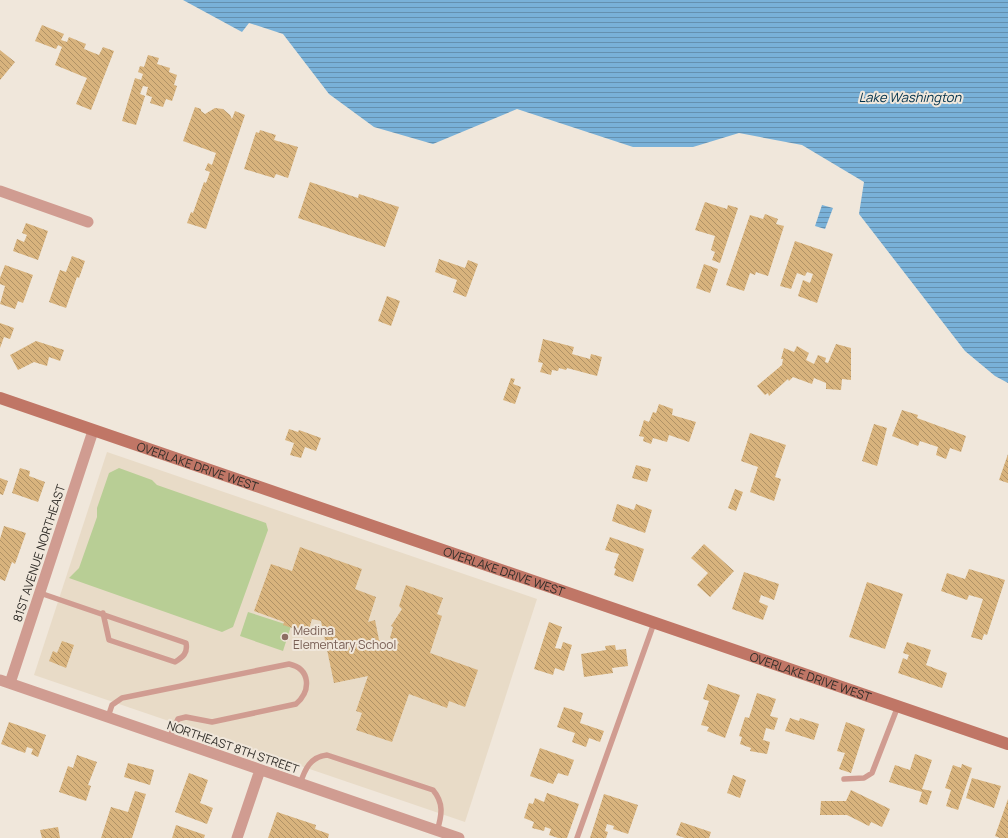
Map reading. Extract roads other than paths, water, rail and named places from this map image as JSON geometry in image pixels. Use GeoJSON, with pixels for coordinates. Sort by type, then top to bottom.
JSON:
{"type":"FeatureCollection","features":[{"type":"Feature","properties":{"kind":"street"},"geometry":{"type":"LineString","coordinates":[[0,191],[88,222]]}},
{"type":"Feature","properties":{"kind":"street","name":"OVERLAKE DRIVE WEST"},"geometry":{"type":"LineString","coordinates":[[0,398],[1008,744]]}},
{"type":"Feature","properties":{"kind":"street","name":"81ST AVENUE NORTHEAST"},"geometry":{"type":"LineString","coordinates":[[5,682],[40,593],[93,431]]}},
{"type":"Feature","properties":{"kind":"street","name":"NORTHEAST 8TH STREET"},"geometry":{"type":"LineString","coordinates":[[5,682],[449,836]]}},
{"type":"Feature","properties":{"kind":"street"},"geometry":{"type":"LineString","coordinates":[[237,838],[260,770]]}},
{"type":"Feature","properties":{"kind":"lane"},"geometry":{"type":"LineString","coordinates":[[40,593],[103,613],[186,643],[187,649],[184,657],[174,662],[109,640],[103,613]]}},
{"type":"Feature","properties":{"kind":"lane"},"geometry":{"type":"LineString","coordinates":[[577,838],[654,623]]}},
{"type":"Feature","properties":{"kind":"lane"},"geometry":{"type":"LineString","coordinates":[[108,717],[112,704],[122,698],[289,664],[295,666],[305,675],[308,681],[305,694],[296,704],[212,722],[186,717],[178,719],[169,738]]}},
{"type":"Feature","properties":{"kind":"lane"},"geometry":{"type":"LineString","coordinates":[[844,779],[864,778],[872,773],[898,706]]}},
{"type":"Feature","properties":{"kind":"lane"},"geometry":{"type":"LineString","coordinates":[[300,784],[307,766],[320,756],[327,755],[433,790],[437,795],[449,836]]}},
{"type":"Feature","properties":{"kind":"water","name":"Lake Washington"},"geometry":{"type":"Polygon","coordinates":[[[183,0],[1008,0],[1008,383],[995,376],[965,351],[859,214],[864,182],[802,145],[739,133],[693,147],[633,147],[517,109],[433,144],[374,127],[329,94],[283,34],[249,23],[242,32],[183,0]]]}},
{"type":"Feature","properties":{"kind":"water"},"geometry":{"type":"Polygon","coordinates":[[[822,205],[833,208],[825,229],[815,226],[822,205]]]}},
{"type":"Feature","properties":{"kind":"place","name":"Medina Elementary School"},"geometry":{"type":"Point","coordinates":[285,637]}}]}
